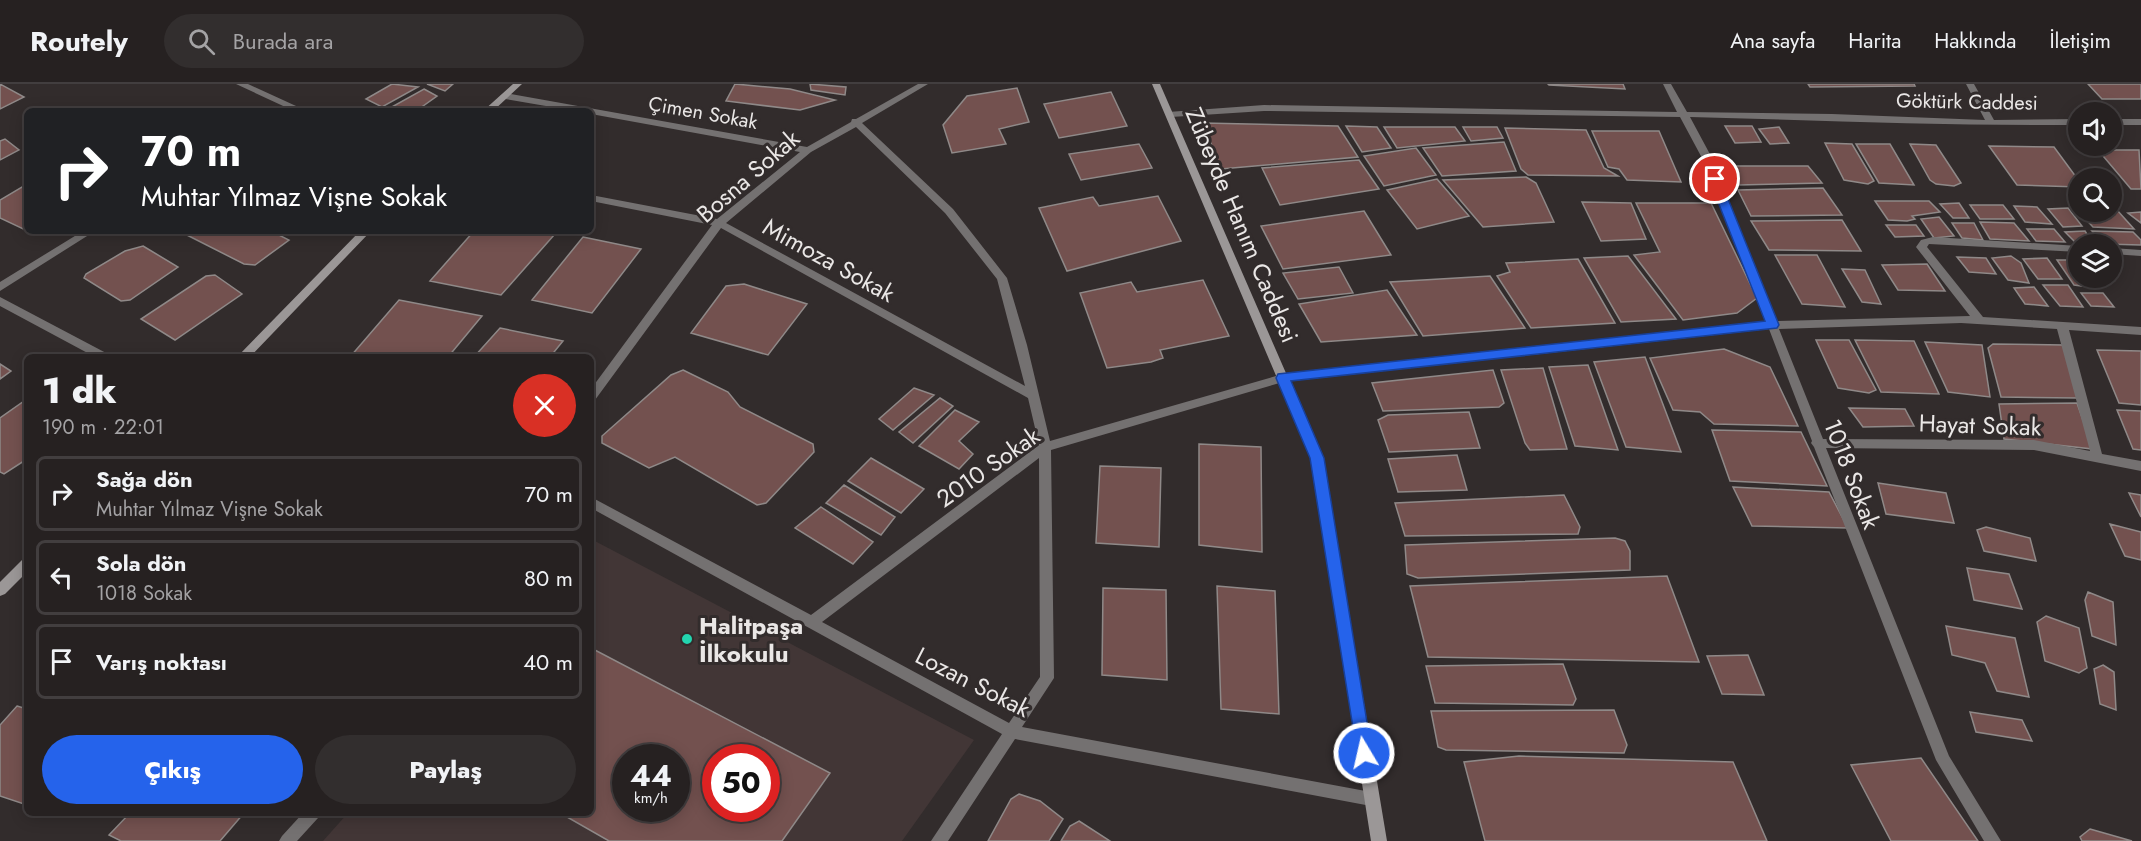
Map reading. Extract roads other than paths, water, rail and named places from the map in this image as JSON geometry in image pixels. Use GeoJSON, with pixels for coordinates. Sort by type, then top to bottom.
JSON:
{"type":"FeatureCollection","features":[{"type":"Feature","properties":{"kind":"main road"},"geometry":{"type":"LineString","coordinates":[[491,108],[518,84]]}},
{"type":"Feature","properties":{"kind":"main road","name":"Zübeyde Hanım Caddesi"},"geometry":{"type":"LineString","coordinates":[[1156,84],[1171,114],[1317,458],[1379,841]]}},
{"type":"Feature","properties":{"kind":"main road"},"geometry":{"type":"LineString","coordinates":[[246,354],[363,234]]}},
{"type":"Feature","properties":{"kind":"main road"},"geometry":{"type":"LineString","coordinates":[[0,590],[24,567]]}},
{"type":"Feature","properties":{"kind":"street"},"geometry":{"type":"LineString","coordinates":[[240,84],[286,108]]}},
{"type":"Feature","properties":{"kind":"street","name":"Bosna Sokak"},"geometry":{"type":"LineString","coordinates":[[594,393],[718,223],[808,150],[855,121],[924,84]]}},
{"type":"Feature","properties":{"kind":"street","name":"1018 Sokak"},"geometry":{"type":"LineString","coordinates":[[1667,84],[1707,158],[1943,759],[1993,841]]}},
{"type":"Feature","properties":{"kind":"street"},"geometry":{"type":"LineString","coordinates":[[1970,84],[1991,123]]}},
{"type":"Feature","properties":{"kind":"street","name":"Çimen Sokak"},"geometry":{"type":"LineString","coordinates":[[505,96],[574,108]]}},
{"type":"Feature","properties":{"kind":"street","name":"Göktürk Caddesi"},"geometry":{"type":"LineString","coordinates":[[1171,114],[1264,108],[1832,117],[1991,123],[2068,122]]}},
{"type":"Feature","properties":{"kind":"street","name":"Çimen Sokak"},"geometry":{"type":"LineString","coordinates":[[594,112],[808,150]]}},
{"type":"Feature","properties":{"kind":"street"},"geometry":{"type":"LineString","coordinates":[[855,121],[949,211],[1002,279],[1045,447],[1047,678],[939,841]]}},
{"type":"Feature","properties":{"kind":"street"},"geometry":{"type":"LineString","coordinates":[[2122,122],[2141,122]]}},
{"type":"Feature","properties":{"kind":"street","name":"Mimoza Sokak"},"geometry":{"type":"LineString","coordinates":[[594,199],[718,223],[1033,396]]}},
{"type":"Feature","properties":{"kind":"street"},"geometry":{"type":"LineString","coordinates":[[0,287],[85,234]]}},
{"type":"Feature","properties":{"kind":"street"},"geometry":{"type":"LineString","coordinates":[[1979,320],[1921,246],[1925,242],[1933,240],[2068,248]]}},
{"type":"Feature","properties":{"kind":"street"},"geometry":{"type":"LineString","coordinates":[[2122,252],[2141,253]]}},
{"type":"Feature","properties":{"kind":"street"},"geometry":{"type":"LineString","coordinates":[[0,301],[98,354]]}},
{"type":"Feature","properties":{"kind":"street","name":"2010 Sokak"},"geometry":{"type":"LineString","coordinates":[[812,622],[1045,447],[1283,378],[1773,325],[1979,320],[2141,331]]}},
{"type":"Feature","properties":{"kind":"street"},"geometry":{"type":"LineString","coordinates":[[2062,326],[2097,457]]}},
{"type":"Feature","properties":{"kind":"street","name":"Hayat Sokak"},"geometry":{"type":"LineString","coordinates":[[1817,443],[2034,445],[2141,466]]}},
{"type":"Feature","properties":{"kind":"street","name":"Lozan Sokak"},"geometry":{"type":"LineString","coordinates":[[594,504],[1012,732],[1371,799]]}},
{"type":"Feature","properties":{"kind":"street"},"geometry":{"type":"LineString","coordinates":[[288,841],[310,816]]}},
{"type":"Feature","properties":{"kind":"place","name":"Halitpaşa İlkokulu"},"geometry":{"type":"Point","coordinates":[687,639]}}]}
